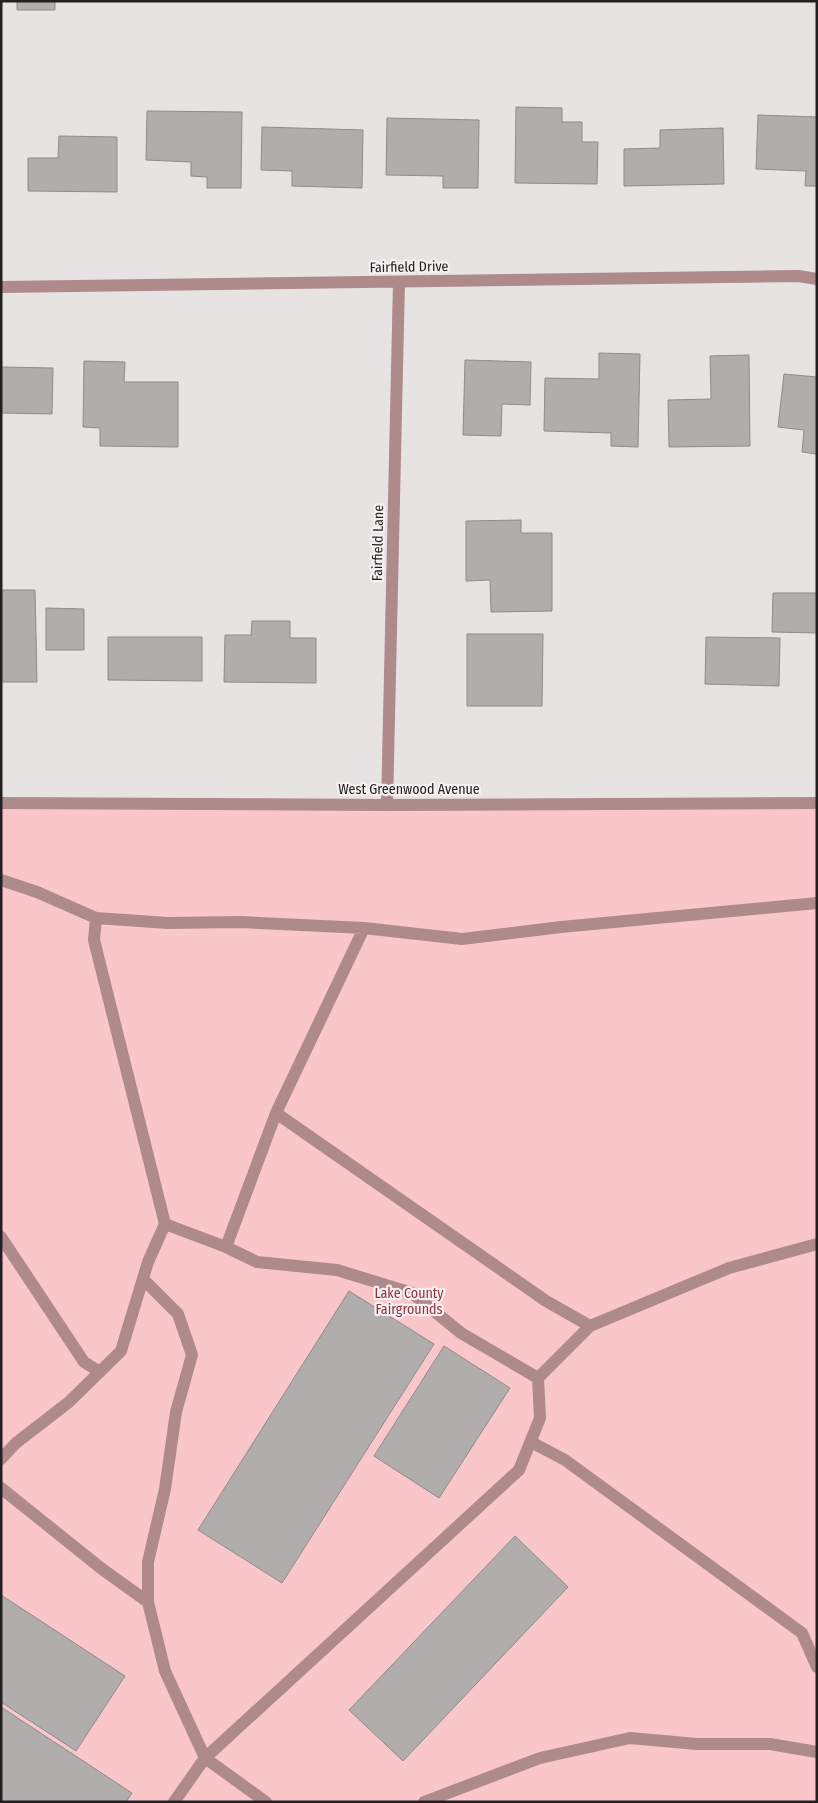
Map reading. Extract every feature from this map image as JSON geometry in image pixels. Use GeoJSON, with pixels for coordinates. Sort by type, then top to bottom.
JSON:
{"type":"FeatureCollection","features":[{"type":"Feature","properties":{"kind":"street","name":"Fairfield Drive"},"geometry":{"type":"LineString","coordinates":[[1,287],[798,276],[817,279]]}},
{"type":"Feature","properties":{"kind":"street","name":"Fairfield Lane"},"geometry":{"type":"LineString","coordinates":[[386,805],[399,282]]}},
{"type":"Feature","properties":{"kind":"street","name":"West Greenwood Avenue"},"geometry":{"type":"LineString","coordinates":[[1,803],[386,805],[817,803]]}},
{"type":"Feature","properties":{"kind":"street"},"geometry":{"type":"LineString","coordinates":[[1,880],[37,892],[96,918],[168,923],[241,922],[364,928],[462,939],[561,927],[817,903]]}},
{"type":"Feature","properties":{"kind":"street"},"geometry":{"type":"LineString","coordinates":[[1,1459],[16,1443],[69,1402],[121,1351],[148,1262],[165,1224],[94,940],[96,918]]}},
{"type":"Feature","properties":{"kind":"street"},"geometry":{"type":"LineString","coordinates":[[226,1247],[276,1113],[364,928]]}},
{"type":"Feature","properties":{"kind":"street"},"geometry":{"type":"LineString","coordinates":[[276,1113],[546,1301],[590,1326]]}},
{"type":"Feature","properties":{"kind":"street"},"geometry":{"type":"LineString","coordinates":[[165,1224],[226,1247],[257,1262],[337,1270],[412,1293],[461,1333],[538,1378]]}},
{"type":"Feature","properties":{"kind":"street"},"geometry":{"type":"LineString","coordinates":[[1,1237],[84,1362],[100,1372]]}},
{"type":"Feature","properties":{"kind":"street"},"geometry":{"type":"LineString","coordinates":[[174,1802],[205,1758],[519,1470],[540,1418],[538,1378],[590,1326],[729,1268],[817,1244]]}},
{"type":"Feature","properties":{"kind":"street"},"geometry":{"type":"LineString","coordinates":[[143,1279],[178,1314],[192,1355],[176,1412],[165,1489],[148,1562],[148,1602],[165,1671],[205,1758],[266,1802]]}},
{"type":"Feature","properties":{"kind":"street"},"geometry":{"type":"LineString","coordinates":[[531,1442],[565,1460],[802,1633],[817,1667]]}},
{"type":"Feature","properties":{"kind":"street"},"geometry":{"type":"LineString","coordinates":[[1,1488],[102,1569],[148,1602]]}},
{"type":"Feature","properties":{"kind":"street"},"geometry":{"type":"LineString","coordinates":[[424,1802],[540,1758],[630,1738],[697,1744],[770,1744],[817,1752]]}},
{"type":"Feature","properties":{"kind":"green space","name":"Lake County Fairgrounds"},"geometry":{"type":"Polygon","coordinates":[[[1,798],[817,800],[817,1802],[1,1802],[1,798]]]}},
{"type":"Feature","properties":{"kind":"building"},"geometry":{"type":"Polygon","coordinates":[[[17,1],[55,1],[55,10],[17,10],[17,1]]]}},
{"type":"Feature","properties":{"kind":"building"},"geometry":{"type":"Polygon","coordinates":[[[516,107],[562,108],[562,122],[582,122],[582,142],[598,142],[597,184],[515,183],[516,107]]]}},
{"type":"Feature","properties":{"kind":"building"},"geometry":{"type":"Polygon","coordinates":[[[147,111],[242,112],[241,188],[207,188],[207,177],[191,176],[191,162],[146,160],[147,111]]]}},
{"type":"Feature","properties":{"kind":"building"},"geometry":{"type":"Polygon","coordinates":[[[758,115],[817,117],[817,186],[805,186],[806,171],[756,169],[758,115]]]}},
{"type":"Feature","properties":{"kind":"building"},"geometry":{"type":"Polygon","coordinates":[[[387,118],[479,120],[478,188],[443,188],[443,176],[386,175],[387,118]]]}},
{"type":"Feature","properties":{"kind":"building"},"geometry":{"type":"Polygon","coordinates":[[[262,127],[363,130],[362,188],[292,186],[292,171],[261,170],[262,127]]]}},
{"type":"Feature","properties":{"kind":"building"},"geometry":{"type":"Polygon","coordinates":[[[723,128],[724,184],[624,186],[624,149],[660,148],[660,130],[723,128]]]}},
{"type":"Feature","properties":{"kind":"building"},"geometry":{"type":"Polygon","coordinates":[[[59,136],[117,137],[117,192],[28,191],[28,158],[58,158],[59,136]]]}},
{"type":"Feature","properties":{"kind":"building"},"geometry":{"type":"Polygon","coordinates":[[[599,353],[640,354],[638,447],[611,446],[611,433],[544,431],[545,378],[599,379],[599,353]]]}},
{"type":"Feature","properties":{"kind":"building"},"geometry":{"type":"Polygon","coordinates":[[[749,355],[750,446],[669,447],[668,400],[711,399],[710,356],[749,355]]]}},
{"type":"Feature","properties":{"kind":"building"},"geometry":{"type":"Polygon","coordinates":[[[465,360],[531,362],[530,405],[502,404],[501,436],[463,435],[465,360]]]}},
{"type":"Feature","properties":{"kind":"building"},"geometry":{"type":"Polygon","coordinates":[[[84,361],[125,362],[124,382],[178,382],[178,447],[100,446],[100,428],[83,427],[84,361]]]}},
{"type":"Feature","properties":{"kind":"building"},"geometry":{"type":"Polygon","coordinates":[[[1,367],[53,368],[52,414],[1,413],[1,367]]]}},
{"type":"Feature","properties":{"kind":"building"},"geometry":{"type":"Polygon","coordinates":[[[784,374],[817,377],[817,454],[802,452],[804,430],[778,427],[784,374]]]}},
{"type":"Feature","properties":{"kind":"building"},"geometry":{"type":"Polygon","coordinates":[[[521,520],[521,533],[552,533],[552,611],[491,612],[490,580],[466,581],[466,521],[521,520]]]}},
{"type":"Feature","properties":{"kind":"building"},"geometry":{"type":"Polygon","coordinates":[[[1,590],[35,590],[37,682],[1,682],[1,590]]]}},
{"type":"Feature","properties":{"kind":"building"},"geometry":{"type":"Polygon","coordinates":[[[773,593],[817,593],[817,633],[772,632],[773,593]]]}},
{"type":"Feature","properties":{"kind":"building"},"geometry":{"type":"Polygon","coordinates":[[[46,608],[84,609],[84,650],[46,650],[46,608]]]}},
{"type":"Feature","properties":{"kind":"building"},"geometry":{"type":"Polygon","coordinates":[[[252,621],[290,621],[290,638],[316,638],[316,683],[224,682],[225,635],[251,635],[252,621]]]}},
{"type":"Feature","properties":{"kind":"building"},"geometry":{"type":"Polygon","coordinates":[[[467,634],[543,634],[542,706],[467,706],[467,634]]]}},
{"type":"Feature","properties":{"kind":"building"},"geometry":{"type":"Polygon","coordinates":[[[108,637],[202,637],[202,681],[108,680],[108,637]]]}},
{"type":"Feature","properties":{"kind":"building"},"geometry":{"type":"Polygon","coordinates":[[[706,637],[780,638],[779,686],[705,684],[706,637]]]}},
{"type":"Feature","properties":{"kind":"building"},"geometry":{"type":"Polygon","coordinates":[[[349,1291],[434,1344],[282,1583],[198,1530],[349,1291]]]}},
{"type":"Feature","properties":{"kind":"building"},"geometry":{"type":"Polygon","coordinates":[[[444,1346],[510,1388],[439,1498],[374,1456],[444,1346]]]}},
{"type":"Feature","properties":{"kind":"building"},"geometry":{"type":"Polygon","coordinates":[[[515,1536],[568,1587],[403,1761],[349,1710],[515,1536]]]}},
{"type":"Feature","properties":{"kind":"building"},"geometry":{"type":"Polygon","coordinates":[[[1,1595],[125,1676],[76,1751],[1,1702],[1,1595]]]}},
{"type":"Feature","properties":{"kind":"building"},"geometry":{"type":"Polygon","coordinates":[[[1,1707],[132,1793],[126,1802],[1,1802],[1,1707]]]}}]}
